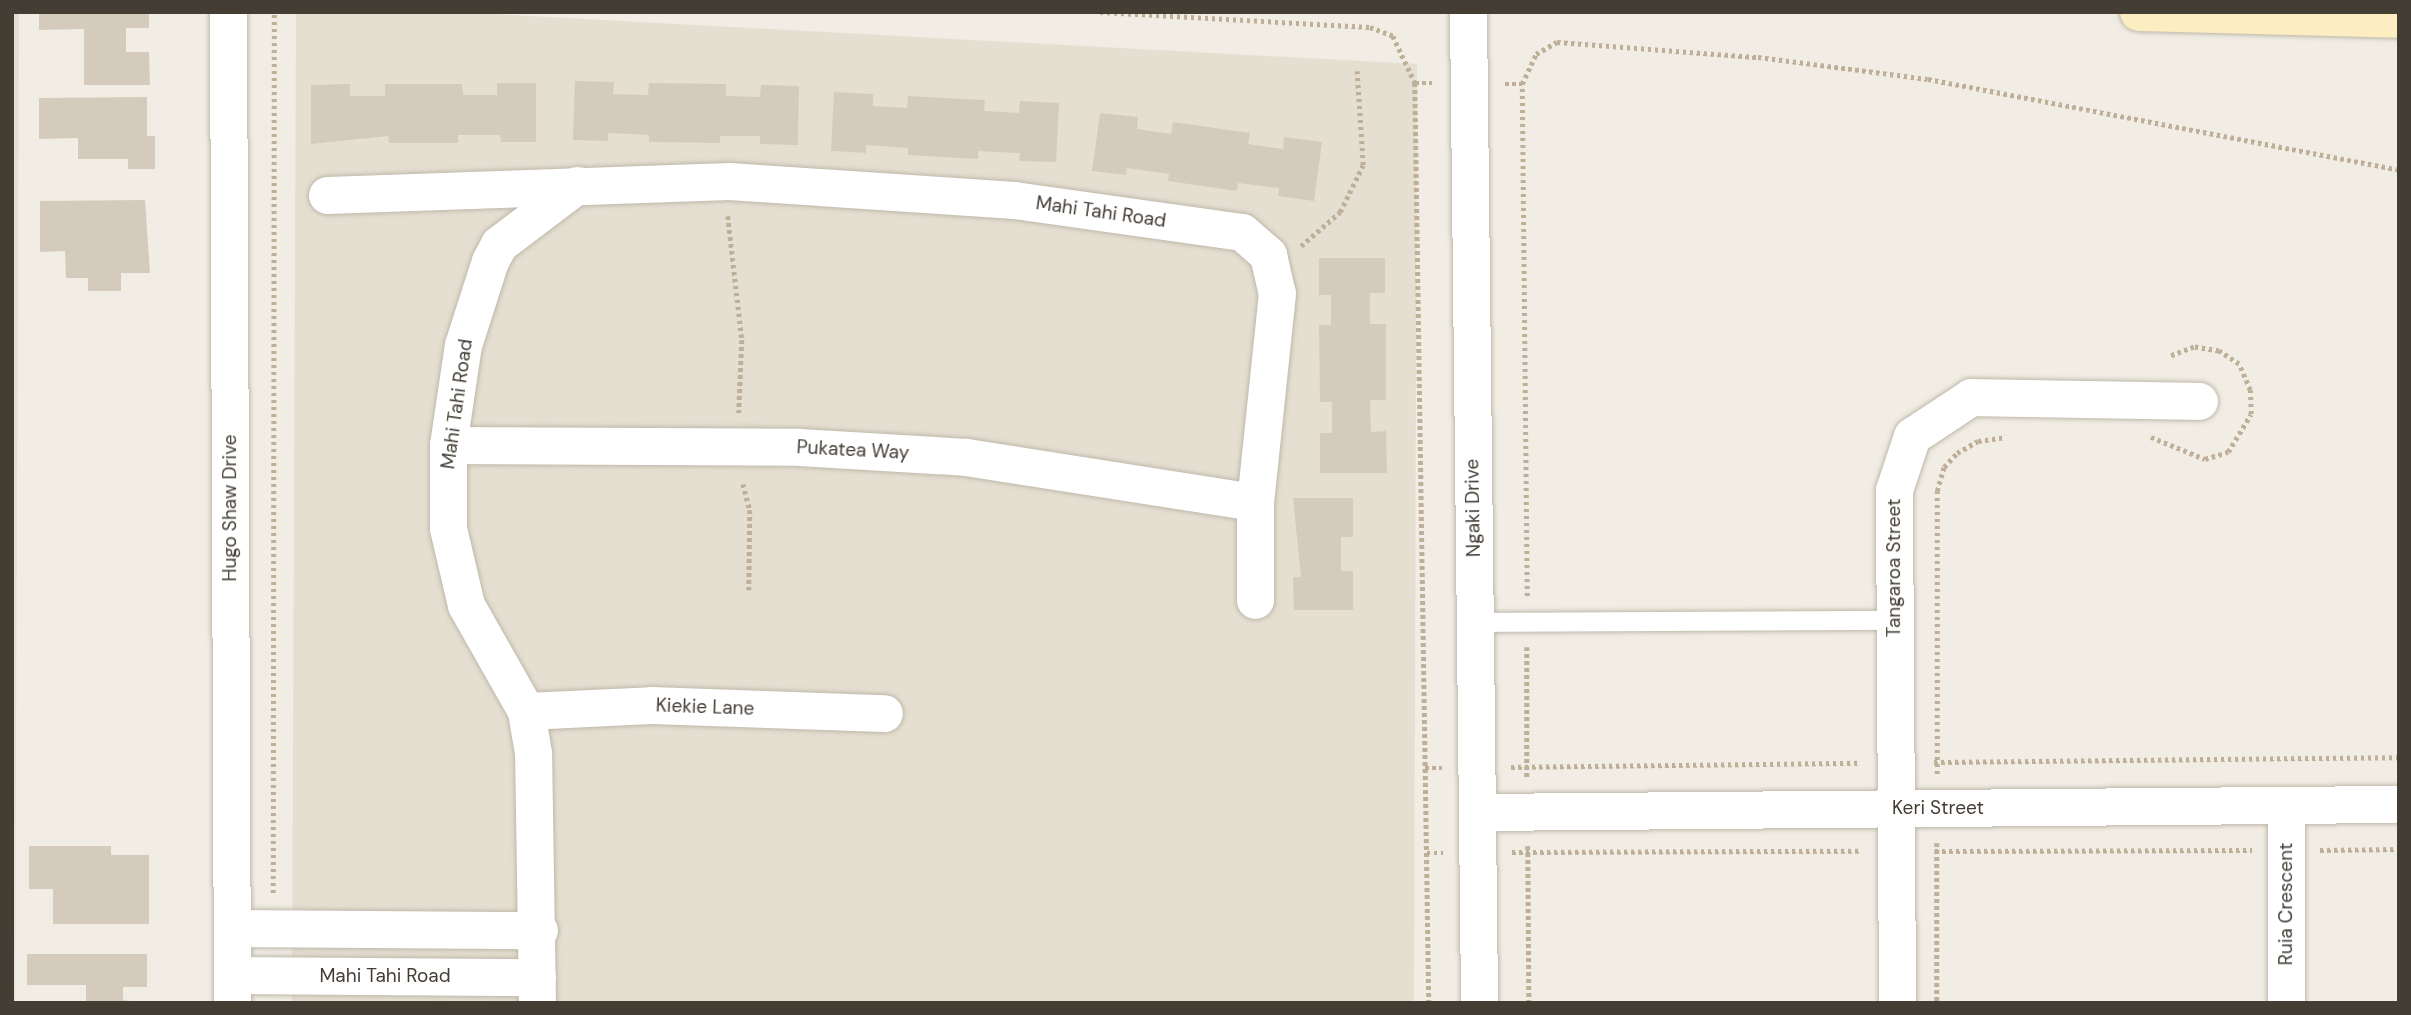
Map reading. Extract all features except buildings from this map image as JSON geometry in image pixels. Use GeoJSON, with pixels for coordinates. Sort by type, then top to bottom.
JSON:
{"type":"FeatureCollection","features":[{"type":"Feature","properties":{"kind":"main road"},"geometry":{"type":"LineString","coordinates":[[2140,12],[2399,19]]}},
{"type":"Feature","properties":{"kind":"street","name":"Hugo Shaw Drive"},"geometry":{"type":"LineString","coordinates":[[228,12],[232,989]]}},
{"type":"Feature","properties":{"kind":"street","name":"Ngaki Drive"},"geometry":{"type":"LineString","coordinates":[[1468,12],[1479,1003]]}},
{"type":"Feature","properties":{"kind":"street","name":"Mahi Tahi Road"},"geometry":{"type":"LineString","coordinates":[[327,195],[729,181],[1014,200],[1203,225],[1258,241],[1271,266],[1277,293],[1255,502],[1255,600]]}},
{"type":"Feature","properties":{"kind":"street"},"geometry":{"type":"LineString","coordinates":[[465,191],[499,244],[577,186]]}},
{"type":"Feature","properties":{"kind":"street","name":"Mahi Tahi Road"},"geometry":{"type":"LineString","coordinates":[[232,989],[537,990],[539,930],[534,752],[526,711],[466,605],[448,528],[448,445],[463,345],[499,244]]}},
{"type":"Feature","properties":{"kind":"street","name":"Tangaroa Street"},"geometry":{"type":"LineString","coordinates":[[1897,1003],[1894,490],[1900,460],[1912,436],[1944,410],[1971,397],[2199,401]]}},
{"type":"Feature","properties":{"kind":"street","name":"Pukatea Way"},"geometry":{"type":"LineString","coordinates":[[448,445],[738,446],[967,457],[1255,502]]}},
{"type":"Feature","properties":{"kind":"street","name":"Kiekie Lane"},"geometry":{"type":"LineString","coordinates":[[526,711],[651,705],[884,713]]}},
{"type":"Feature","properties":{"kind":"street","name":"Keri Street"},"geometry":{"type":"LineString","coordinates":[[1477,812],[2399,804]]}},
{"type":"Feature","properties":{"kind":"street","name":"Ruia Crescent"},"geometry":{"type":"LineString","coordinates":[[2286,805],[2286,1003]]}},
{"type":"Feature","properties":{"kind":"street"},"geometry":{"type":"LineString","coordinates":[[232,928],[539,930]]}},
{"type":"Feature","properties":{"kind":"lane"},"geometry":{"type":"LineString","coordinates":[[1474,622],[1894,620]]}},
{"type":"Feature","properties":{"kind":"path"},"geometry":{"type":"LineString","coordinates":[[273,928],[274,12]]}},
{"type":"Feature","properties":{"kind":"path"},"geometry":{"type":"LineString","coordinates":[[1100,12],[1370,27],[1393,36],[1415,83],[1429,1003]]}},
{"type":"Feature","properties":{"kind":"path"},"geometry":{"type":"LineString","coordinates":[[1529,1003],[1522,84],[1536,54],[1557,42],[1758,58],[1928,79],[2399,170]]}},
{"type":"Feature","properties":{"kind":"path"},"geometry":{"type":"LineString","coordinates":[[1271,266],[1322,232],[1340,212],[1363,165],[1357,71]]}},
{"type":"Feature","properties":{"kind":"path"},"geometry":{"type":"LineString","coordinates":[[1415,83],[1522,84]]}},
{"type":"Feature","properties":{"kind":"path"},"geometry":{"type":"LineString","coordinates":[[729,181],[726,238],[741,340],[738,446],[750,510],[749,590]]}},
{"type":"Feature","properties":{"kind":"path"},"geometry":{"type":"LineString","coordinates":[[2136,436],[2205,459],[2228,452],[2251,414],[2250,390],[2239,365],[2219,351],[2194,347],[2170,356]]}},
{"type":"Feature","properties":{"kind":"path"},"geometry":{"type":"LineString","coordinates":[[1937,1003],[1937,491],[1944,467],[1957,453],[1978,441],[2019,437]]}},
{"type":"Feature","properties":{"kind":"shaded area"},"geometry":{"type":"Polygon","coordinates":[[[12,12],[19,12],[15,1003],[12,1003],[12,12]]]}},
{"type":"Feature","properties":{"kind":"shaded area"},"geometry":{"type":"Polygon","coordinates":[[[296,12],[457,12],[1417,64],[1414,1003],[292,1003],[296,12]]]}}]}
